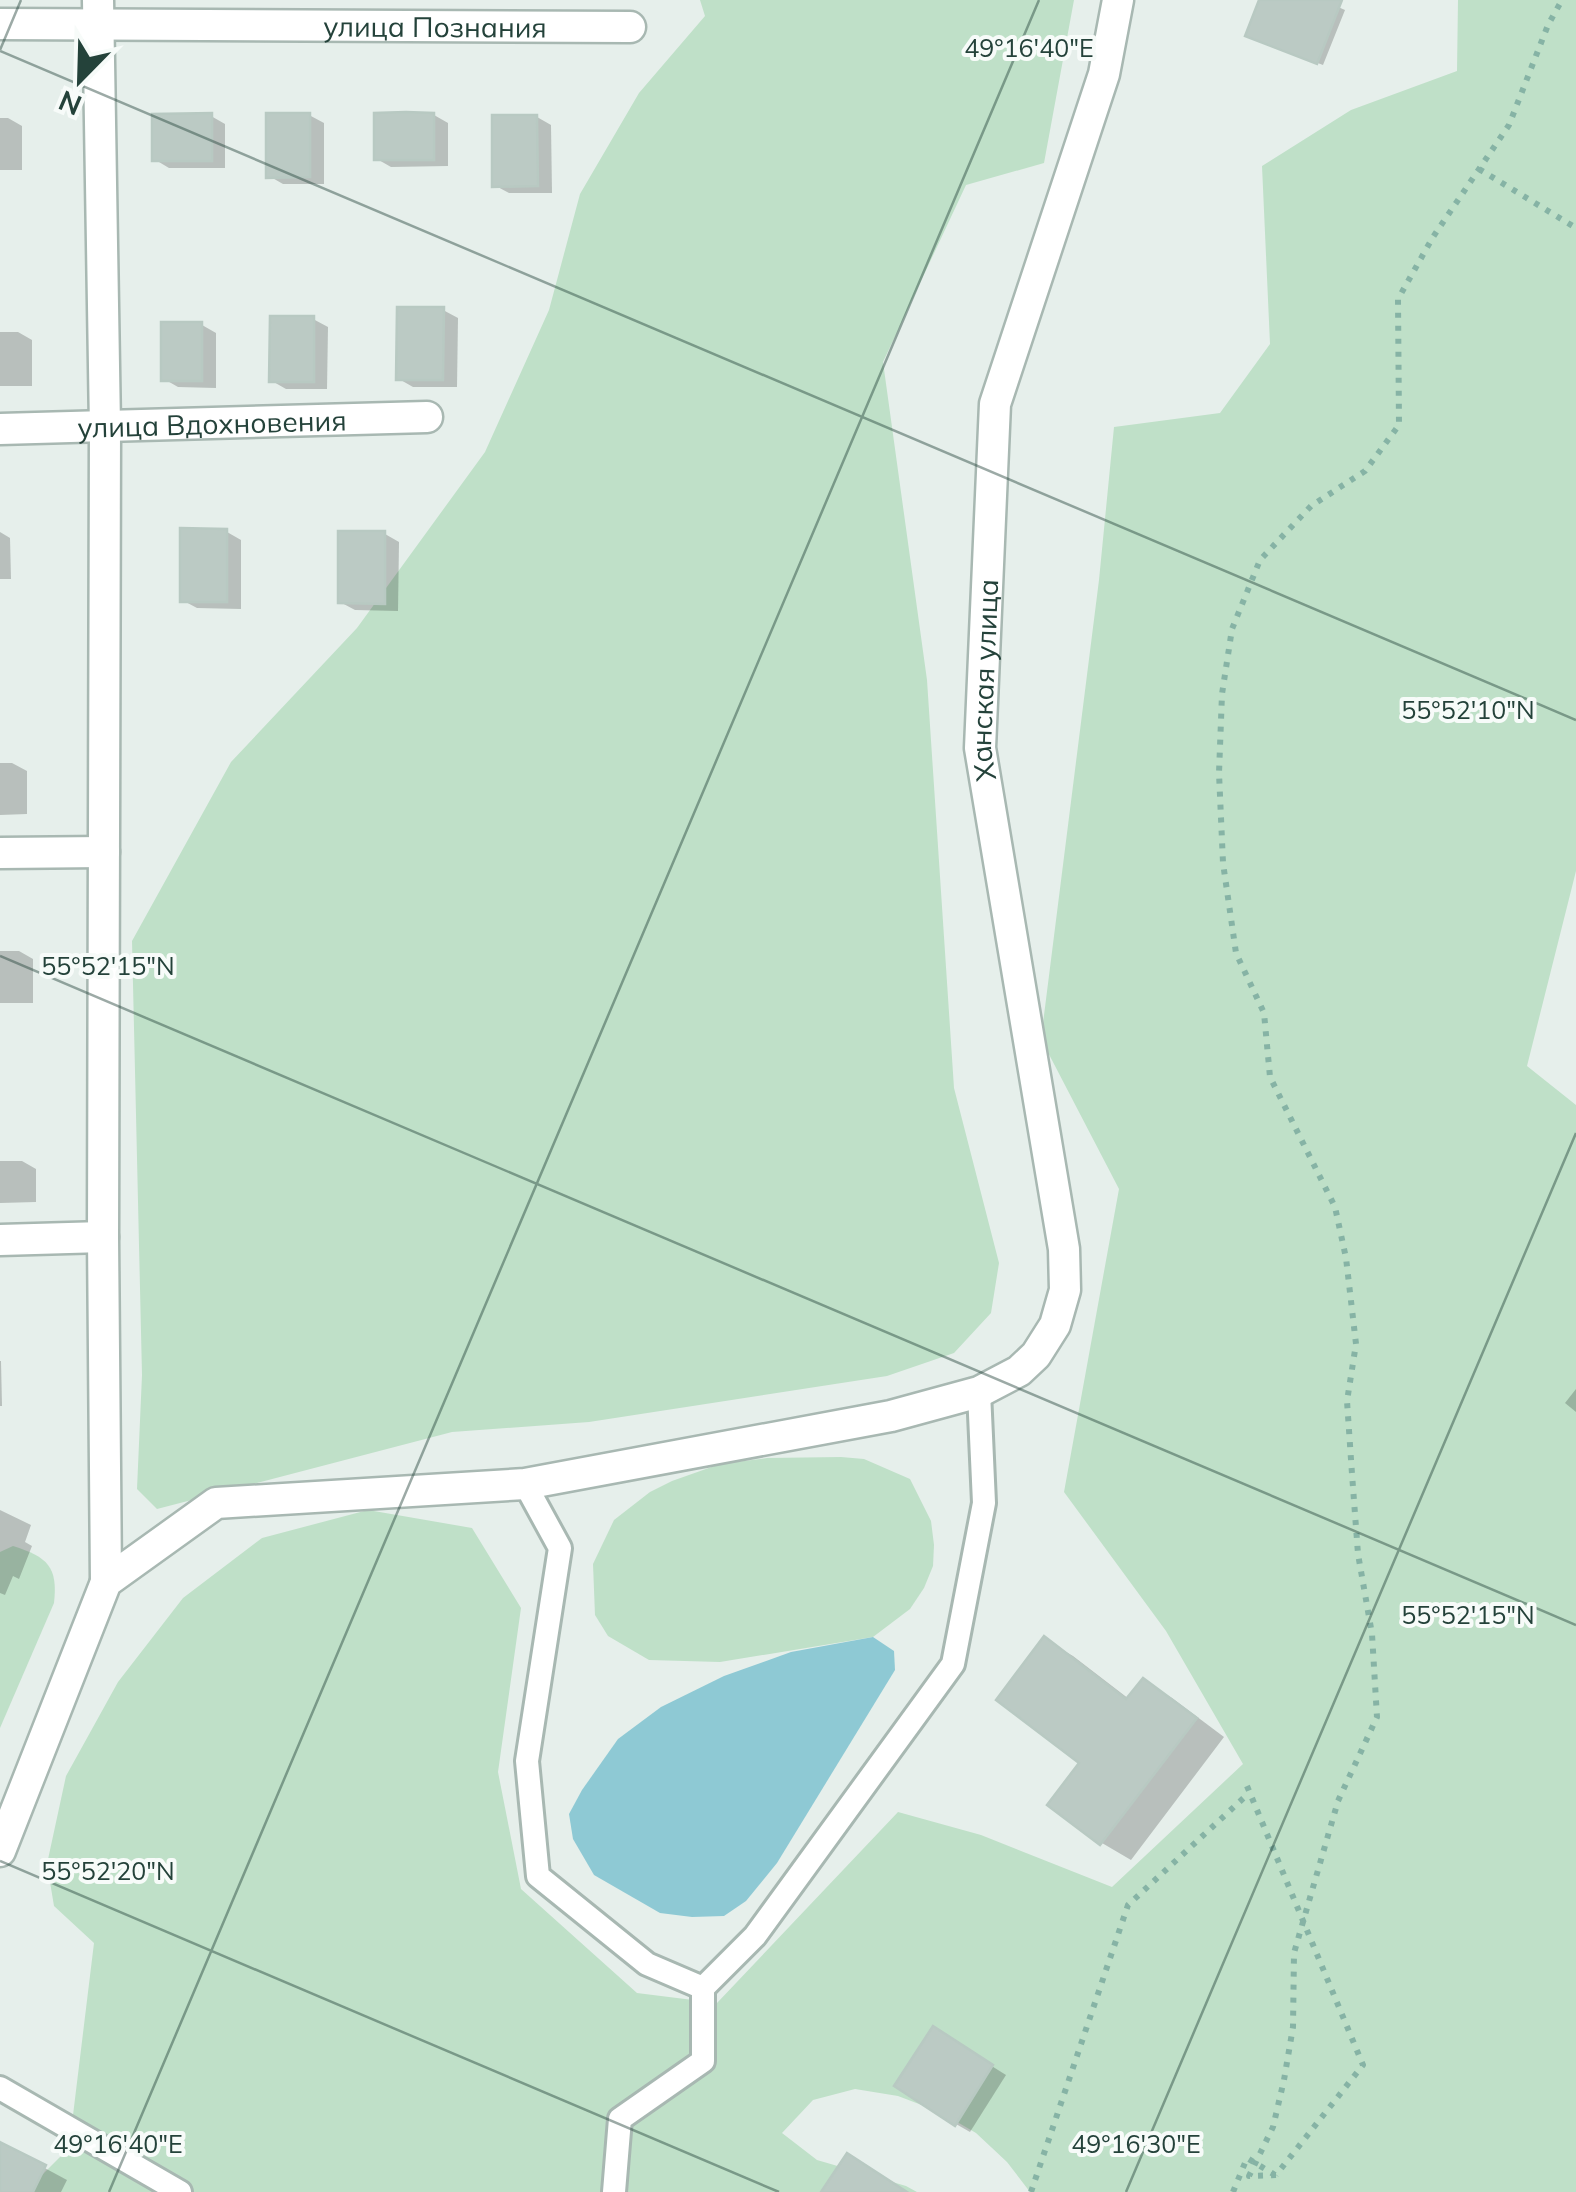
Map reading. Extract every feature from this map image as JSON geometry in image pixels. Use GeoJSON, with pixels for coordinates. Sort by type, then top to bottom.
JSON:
{"type":"FeatureCollection","features":[{"type":"Feature","properties":{"kind":"street","name":"Ханская улица"},"geometry":{"type":"LineString","coordinates":[[106,1582],[216,1503],[525,1484],[891,1416],[978,1392],[1018,1371],[1036,1354],[1055,1325],[1065,1290],[1064,1249],[980,748],[995,404],[1104,74],[1118,0]]}},
{"type":"Feature","properties":{"kind":"street","name":"улица Познания"},"geometry":{"type":"LineString","coordinates":[[0,24],[98,12],[630,27]]}},
{"type":"Feature","properties":{"kind":"street"},"geometry":{"type":"LineString","coordinates":[[0,1851],[106,1582],[102,1238],[105,427],[98,12]]}},
{"type":"Feature","properties":{"kind":"street","name":"улица Вдохновения"},"geometry":{"type":"LineString","coordinates":[[0,429],[427,417]]}},
{"type":"Feature","properties":{"kind":"street"},"geometry":{"type":"LineString","coordinates":[[0,854],[104,852]]}},
{"type":"Feature","properties":{"kind":"street"},"geometry":{"type":"LineString","coordinates":[[0,1240],[102,1238]]}},
{"type":"Feature","properties":{"kind":"lane"},"geometry":{"type":"LineString","coordinates":[[614,2192],[620,2118],[703,2061],[702,1988],[754,1936],[953,1664],[984,1503],[978,1392]]}},
{"type":"Feature","properties":{"kind":"lane"},"geometry":{"type":"LineString","coordinates":[[525,1484],[560,1548],[528,1761],[538,1876],[647,1964],[702,1988]]}},
{"type":"Feature","properties":{"kind":"lane"},"geometry":{"type":"LineString","coordinates":[[0,2088],[180,2192]]}},
{"type":"Feature","properties":{"kind":"path"},"geometry":{"type":"LineString","coordinates":[[1030,2192],[1128,1905],[1248,1789],[1363,2065],[1276,2175],[1250,2176],[1273,2127],[1284,2080],[1293,2027],[1294,1953],[1338,1801],[1377,1717],[1372,1634],[1358,1554],[1347,1401],[1356,1344],[1346,1258],[1335,1206],[1270,1077],[1264,1013],[1236,953],[1223,863],[1222,694],[1232,629],[1260,560],[1311,506],[1366,471],[1399,425],[1398,300],[1433,237],[1508,126],[1562,0]]}},
{"type":"Feature","properties":{"kind":"path"},"geometry":{"type":"LineString","coordinates":[[1478,170],[1576,228]]}},
{"type":"Feature","properties":{"kind":"path"},"geometry":{"type":"LineString","coordinates":[[1233,2192],[1246,2158],[1276,2175]]}},
{"type":"Feature","properties":{"kind":"green space"},"geometry":{"type":"Polygon","coordinates":[[[700,0],[1074,0],[1044,163],[966,185],[883,362],[927,680],[954,1088],[999,1263],[991,1313],[954,1353],[887,1376],[589,1422],[452,1432],[157,1509],[137,1489],[142,1375],[132,941],[231,762],[357,628],[485,452],[549,310],[580,194],[639,93],[705,16],[700,0]]]}},
{"type":"Feature","properties":{"kind":"green space"},"geometry":{"type":"Polygon","coordinates":[[[1458,0],[1576,0],[1576,871],[1527,1066],[1576,1105],[1576,2192],[1030,2192],[1007,2162],[976,2133],[940,2112],[898,2096],[855,2089],[813,2100],[782,2133],[817,2160],[917,2192],[25,2192],[69,2148],[94,1943],[54,1906],[47,1864],[66,1776],[118,1682],[183,1598],[262,1538],[368,1510],[472,1528],[521,1608],[498,1772],[521,1889],[637,1993],[717,2003],[898,1812],[981,1835],[1112,1887],[1243,1764],[1166,1631],[1064,1492],[1119,1189],[1041,1039],[1099,580],[1114,427],[1220,413],[1270,344],[1262,166],[1351,110],[1457,71],[1458,0]]]}},
{"type":"Feature","properties":{"kind":"green space"},"geometry":{"type":"Polygon","coordinates":[[[767,1458],[864,1459],[910,1479],[931,1521],[933,1566],[910,1609],[873,1637],[720,1662],[649,1660],[608,1636],[595,1615],[593,1564],[614,1520],[650,1492],[720,1464],[767,1458]]]}},
{"type":"Feature","properties":{"kind":"green space"},"geometry":{"type":"Polygon","coordinates":[[[13,1546],[35,1554],[48,1565],[54,1580],[54,1603],[0,1728],[0,1552],[13,1546]]]}},
{"type":"Feature","properties":{"kind":"water"},"geometry":{"type":"Polygon","coordinates":[[[873,1637],[894,1651],[895,1670],[777,1863],[746,1901],[724,1916],[660,1913],[594,1875],[573,1839],[569,1814],[618,1739],[661,1707],[724,1676],[791,1652],[873,1637]]]}},
{"type":"Feature","properties":{"kind":"building"},"geometry":{"type":"Polygon","coordinates":[[[1259,0],[1342,0],[1317,64],[1245,36],[1259,0]]]}},
{"type":"Feature","properties":{"kind":"building"},"geometry":{"type":"Polygon","coordinates":[[[212,113],[212,161],[152,161],[152,114],[212,113]]]}},
{"type":"Feature","properties":{"kind":"building"},"geometry":{"type":"Polygon","coordinates":[[[266,113],[310,113],[310,177],[266,178],[266,113]]]}},
{"type":"Feature","properties":{"kind":"building"},"geometry":{"type":"Polygon","coordinates":[[[374,113],[434,113],[434,160],[374,160],[374,113]]]}},
{"type":"Feature","properties":{"kind":"building"},"geometry":{"type":"Polygon","coordinates":[[[492,115],[537,115],[538,186],[492,187],[492,115]]]}},
{"type":"Feature","properties":{"kind":"building"},"geometry":{"type":"Polygon","coordinates":[[[397,307],[444,307],[443,380],[396,380],[397,307]]]}},
{"type":"Feature","properties":{"kind":"building"},"geometry":{"type":"Polygon","coordinates":[[[270,316],[314,316],[314,382],[269,382],[270,316]]]}},
{"type":"Feature","properties":{"kind":"building"},"geometry":{"type":"Polygon","coordinates":[[[161,322],[202,322],[202,381],[161,381],[161,322]]]}},
{"type":"Feature","properties":{"kind":"building"},"geometry":{"type":"Polygon","coordinates":[[[180,528],[227,529],[227,602],[180,602],[180,528]]]}},
{"type":"Feature","properties":{"kind":"building"},"geometry":{"type":"Polygon","coordinates":[[[338,531],[385,531],[385,604],[338,603],[338,531]]]}},
{"type":"Feature","properties":{"kind":"building"},"geometry":{"type":"Polygon","coordinates":[[[1044,1636],[1126,1699],[1143,1678],[1197,1718],[1100,1845],[1047,1805],[1079,1763],[996,1700],[1044,1636]]]}},
{"type":"Feature","properties":{"kind":"building"},"geometry":{"type":"Polygon","coordinates":[[[933,2026],[993,2065],[955,2126],[894,2086],[933,2026]]]}},
{"type":"Feature","properties":{"kind":"building"},"geometry":{"type":"Polygon","coordinates":[[[0,2142],[46,2165],[33,2192],[0,2192],[0,2142]]]}},
{"type":"Feature","properties":{"kind":"building"},"geometry":{"type":"Polygon","coordinates":[[[847,2153],[907,2192],[821,2192],[847,2153]]]}}]}
